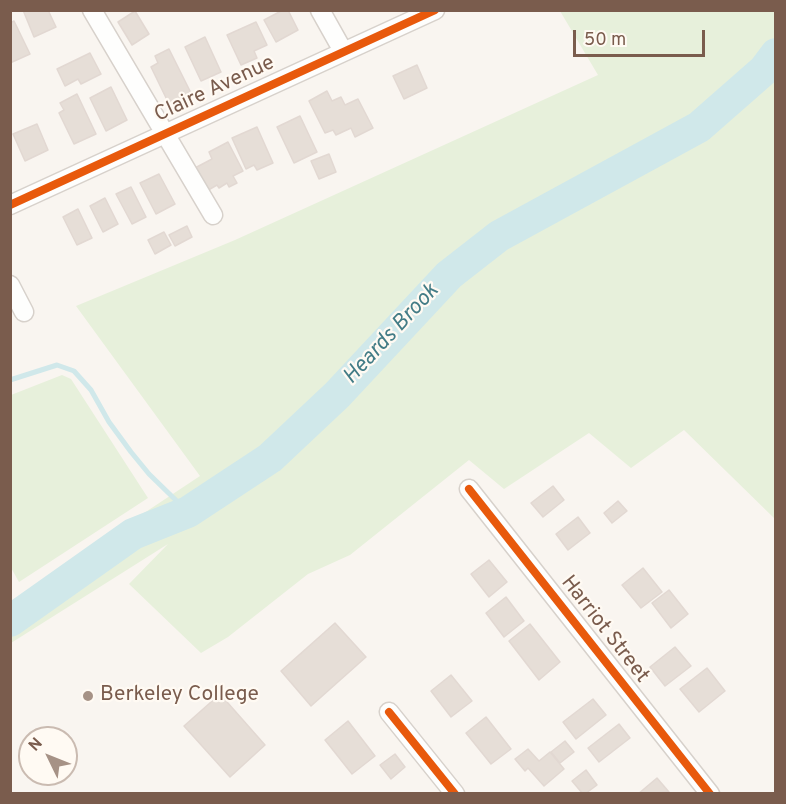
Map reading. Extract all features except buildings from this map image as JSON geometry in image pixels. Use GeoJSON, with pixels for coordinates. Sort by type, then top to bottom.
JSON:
{"type":"FeatureCollection","features":[{"type":"Feature","properties":{"kind":"street"},"geometry":{"type":"LineString","coordinates":[[92,10],[213,215]]}},
{"type":"Feature","properties":{"kind":"street"},"geometry":{"type":"LineString","coordinates":[[320,10],[343,51]]}},
{"type":"Feature","properties":{"kind":"street","name":"Claire Avenue"},"geometry":{"type":"LineString","coordinates":[[10,205],[435,10]]}},
{"type":"Feature","properties":{"kind":"street"},"geometry":{"type":"LineString","coordinates":[[10,285],[24,312]]}},
{"type":"Feature","properties":{"kind":"street","name":"Harriot Street"},"geometry":{"type":"LineString","coordinates":[[469,489],[710,794]]}},
{"type":"Feature","properties":{"kind":"street"},"geometry":{"type":"LineString","coordinates":[[389,712],[455,794]]}},
{"type":"Feature","properties":{"kind":"green space"},"geometry":{"type":"Polygon","coordinates":[[[560,11],[775,11],[775,519],[684,430],[631,468],[589,433],[504,489],[469,460],[350,555],[308,574],[228,637],[201,653],[129,584],[168,544],[11,643],[11,601],[200,476],[76,306],[235,240],[598,75],[560,11]]]}},
{"type":"Feature","properties":{"kind":"green space"},"geometry":{"type":"Polygon","coordinates":[[[62,375],[71,379],[148,498],[19,582],[10,566],[11,395],[62,375]]]}},
{"type":"Feature","properties":{"kind":"waterway","name":"Heards Brook"},"geometry":{"type":"LineString","coordinates":[[10,621],[133,534],[188,512],[270,458],[337,395],[449,275],[499,236],[699,127],[764,70],[776,54]]}},
{"type":"Feature","properties":{"kind":"waterway"},"geometry":{"type":"LineString","coordinates":[[10,380],[57,365],[74,371],[91,390],[109,422],[131,452],[149,474],[188,512]]}},
{"type":"Feature","properties":{"kind":"cycle path"},"geometry":{"type":"LineString","coordinates":[[10,205],[435,10]]}},
{"type":"Feature","properties":{"kind":"cycle path"},"geometry":{"type":"LineString","coordinates":[[469,489],[710,794]]}},
{"type":"Feature","properties":{"kind":"cycle path"},"geometry":{"type":"LineString","coordinates":[[389,712],[455,794]]}},
{"type":"Feature","properties":{"kind":"place","name":"Berkeley College"},"geometry":{"type":"Point","coordinates":[88,696]}}]}
